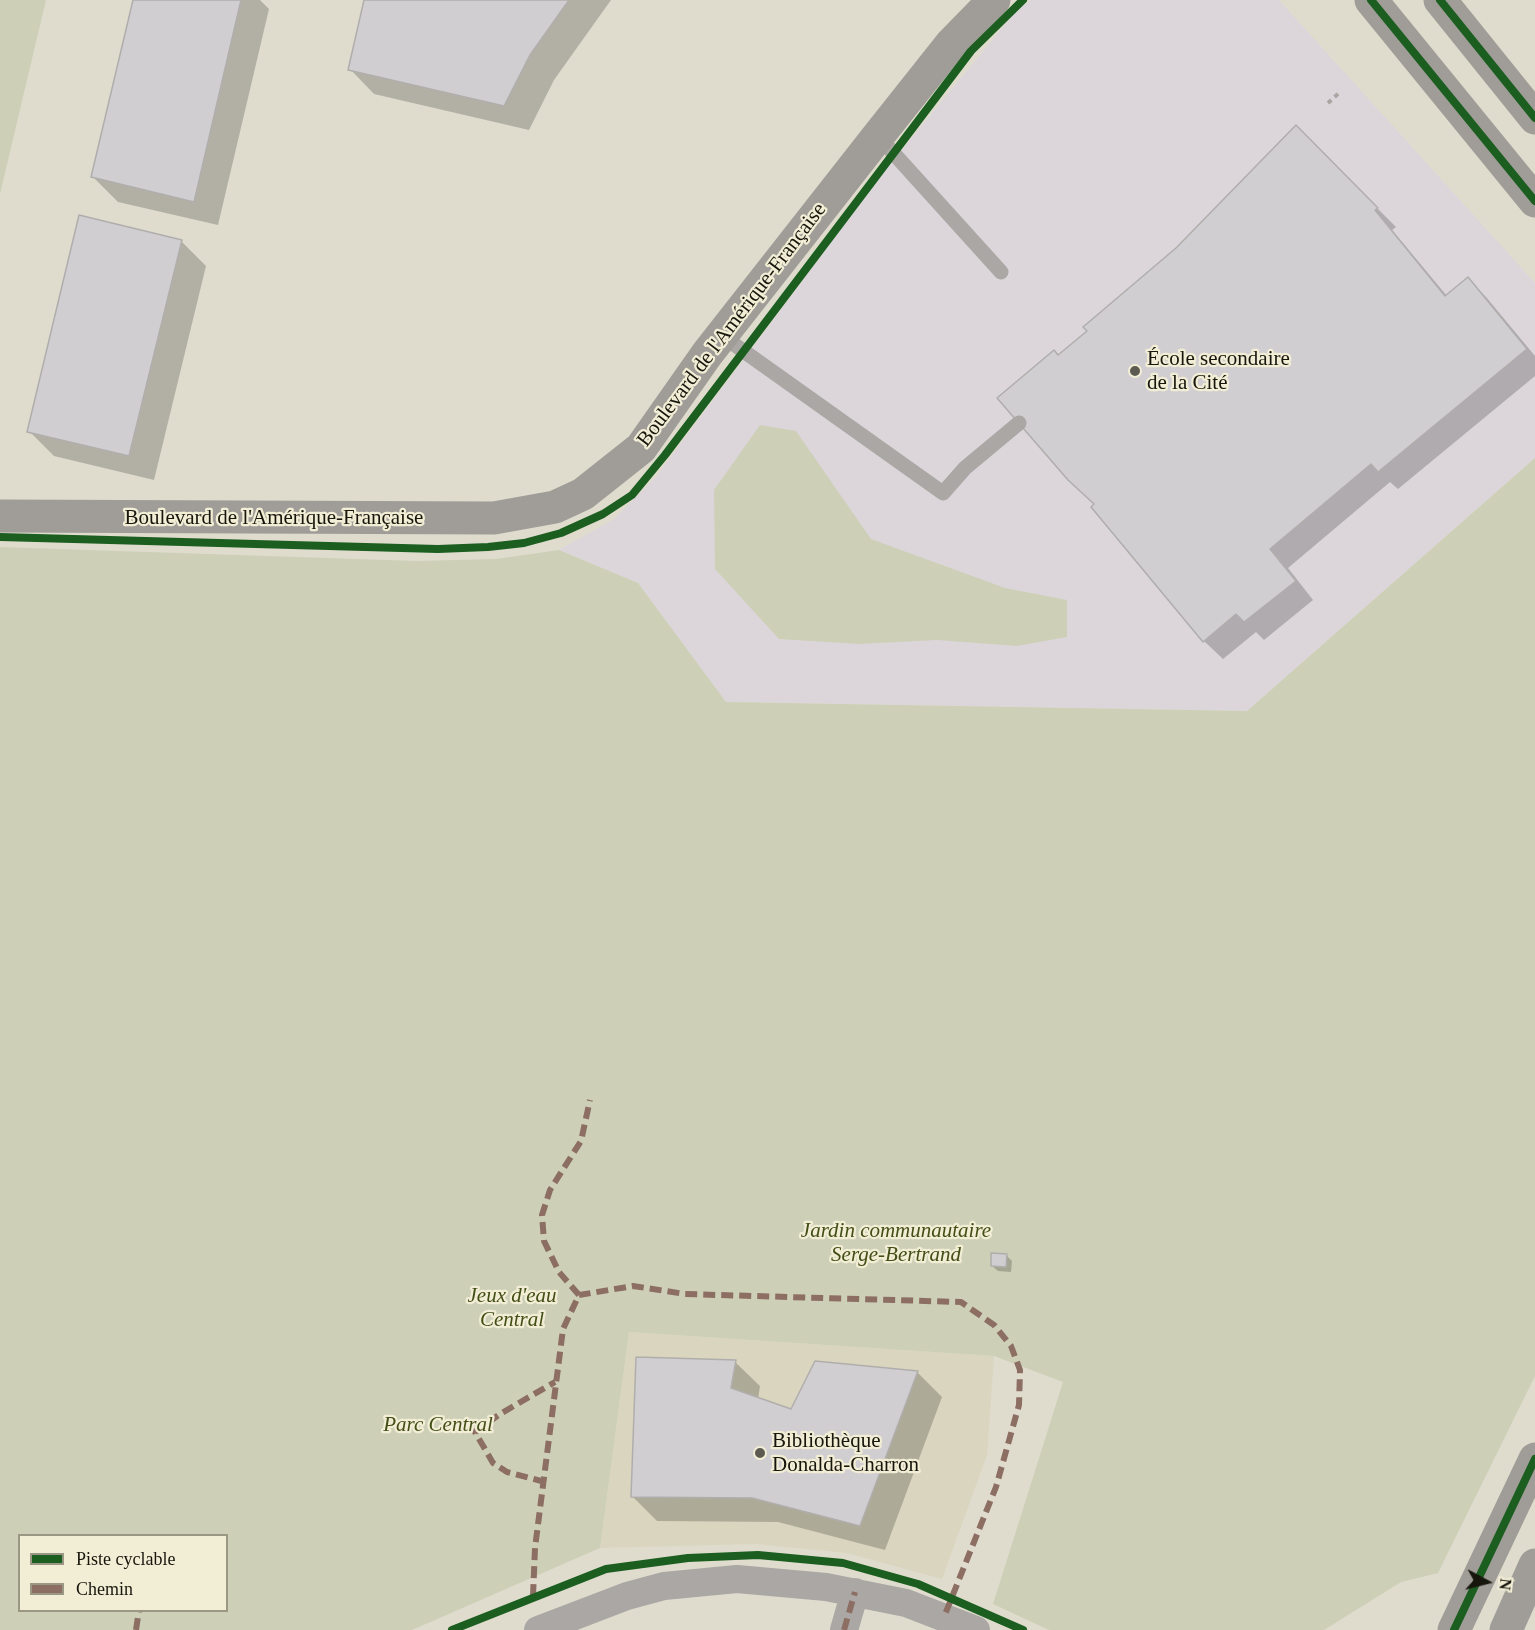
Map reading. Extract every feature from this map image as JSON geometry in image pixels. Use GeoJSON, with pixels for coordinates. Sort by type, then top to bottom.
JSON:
{"type":"FeatureCollection","features":[{"type":"Feature","properties":{"kind":"street","name":"Boulevard de l'Amérique-Française"},"geometry":{"type":"LineString","coordinates":[[0,516],[448,520],[530,513],[555,507],[583,494],[641,448],[721,335],[951,44],[994,0]]}},
{"type":"Feature","properties":{"kind":"street"},"geometry":{"type":"LineString","coordinates":[[1371,0],[1535,201]]}},
{"type":"Feature","properties":{"kind":"street"},"geometry":{"type":"LineString","coordinates":[[1440,0],[1535,118]]}},
{"type":"Feature","properties":{"kind":"street"},"geometry":{"type":"LineString","coordinates":[[1454,1630],[1535,1459]]}},
{"type":"Feature","properties":{"kind":"street"},"geometry":{"type":"LineString","coordinates":[[1506,1630],[1535,1565]]}},
{"type":"Feature","properties":{"kind":"street"},"geometry":{"type":"LineString","coordinates":[[538,1630],[627,1596],[664,1586],[738,1579],[855,1592],[906,1603],[976,1630]]}},
{"type":"Feature","properties":{"kind":"street"},"geometry":{"type":"LineString","coordinates":[[844,1630],[855,1592]]}},
{"type":"Feature","properties":{"kind":"lane"},"geometry":{"type":"LineString","coordinates":[[878,136],[1001,272]]}},
{"type":"Feature","properties":{"kind":"lane"},"geometry":{"type":"LineString","coordinates":[[721,335],[943,493],[965,468],[1019,423]]}},
{"type":"Feature","properties":{"kind":"path"},"geometry":{"type":"LineString","coordinates":[[1328,103],[1340,92]]}},
{"type":"Feature","properties":{"kind":"shaded area","name":"École secondaire de la Cité"},"geometry":{"type":"Polygon","coordinates":[[[1031,0],[1279,0],[1535,283],[1535,458],[1247,711],[726,702],[638,583],[559,550],[614,519],[655,478],[886,169],[1016,11],[1031,0]]]}},
{"type":"Feature","properties":{"kind":"shaded area"},"geometry":{"type":"Polygon","coordinates":[[[629,1332],[994,1356],[987,1455],[942,1579],[847,1553],[755,1544],[600,1548],[629,1332]]]}},
{"type":"Feature","properties":{"kind":"green space"},"geometry":{"type":"Polygon","coordinates":[[[0,0],[46,0],[0,194],[0,0]]]}},
{"type":"Feature","properties":{"kind":"green space"},"geometry":{"type":"Polygon","coordinates":[[[760,425],[796,431],[871,539],[1005,588],[1067,600],[1067,637],[1017,646],[937,640],[859,644],[779,639],[715,569],[714,490],[760,425]]]}},
{"type":"Feature","properties":{"kind":"green space"},"geometry":{"type":"Polygon","coordinates":[[[1535,458],[1535,1376],[1438,1573],[1401,1582],[1324,1630],[1049,1630],[993,1604],[1063,1382],[994,1356],[629,1332],[600,1548],[412,1630],[0,1630],[0,547],[416,561],[496,559],[559,550],[638,583],[726,702],[1247,711],[1535,458]]]}},
{"type":"Feature","properties":{"kind":"building"},"geometry":{"type":"Polygon","coordinates":[[[133,0],[241,0],[194,202],[91,177],[133,0]]]}},
{"type":"Feature","properties":{"kind":"building"},"geometry":{"type":"Polygon","coordinates":[[[364,0],[569,0],[530,55],[504,106],[348,70],[364,0]]]}},
{"type":"Feature","properties":{"kind":"building"},"geometry":{"type":"Polygon","coordinates":[[[1296,125],[1378,208],[1375,210],[1445,296],[1468,277],[1527,349],[1378,472],[1371,464],[1270,549],[1296,581],[1244,622],[1236,614],[1203,642],[1091,507],[1094,504],[1068,480],[997,398],[1054,350],[1058,355],[1087,331],[1083,327],[1176,248],[1296,125]]]}},
{"type":"Feature","properties":{"kind":"building"},"geometry":{"type":"Polygon","coordinates":[[[79,215],[182,240],[129,456],[27,432],[79,215]]]}},
{"type":"Feature","properties":{"kind":"building"},"geometry":{"type":"Polygon","coordinates":[[[991,1253],[1007,1254],[1006,1267],[991,1266],[991,1253]]]}},
{"type":"Feature","properties":{"kind":"building","name":"Bibliothèque Donalda-Charron"},"geometry":{"type":"Polygon","coordinates":[[[636,1357],[736,1360],[731,1388],[791,1409],[815,1361],[918,1371],[860,1526],[752,1498],[631,1497],[636,1357]]]}},
{"type":"Feature","properties":{"kind":"marked path"},"geometry":{"type":"LineString","coordinates":[[579,1295],[559,1272],[544,1241],[542,1215],[550,1190],[581,1141],[590,1100]]}},
{"type":"Feature","properties":{"kind":"marked path"},"geometry":{"type":"LineString","coordinates":[[533,1596],[535,1548],[563,1329],[579,1295],[633,1286],[685,1294],[961,1302],[994,1325],[1011,1346],[1020,1370],[1019,1405],[996,1487],[944,1617]]}},
{"type":"Feature","properties":{"kind":"marked path"},"geometry":{"type":"LineString","coordinates":[[545,1482],[507,1472],[493,1463],[475,1432],[500,1414],[555,1382]]}},
{"type":"Feature","properties":{"kind":"marked path"},"geometry":{"type":"LineString","coordinates":[[844,1630],[855,1592]]}},
{"type":"Feature","properties":{"kind":"marked path"},"geometry":{"type":"LineString","coordinates":[[136,1630],[139,1612]]}},
{"type":"Feature","properties":{"kind":"cycle path"},"geometry":{"type":"LineString","coordinates":[[0,537],[438,549],[524,543],[561,533],[603,514],[632,495],[665,455],[971,51],[1023,0]]}},
{"type":"Feature","properties":{"kind":"cycle path"},"geometry":{"type":"LineString","coordinates":[[1371,0],[1535,201]]}},
{"type":"Feature","properties":{"kind":"cycle path"},"geometry":{"type":"LineString","coordinates":[[1440,0],[1535,118]]}},
{"type":"Feature","properties":{"kind":"cycle path"},"geometry":{"type":"LineString","coordinates":[[1454,1630],[1535,1459]]}},
{"type":"Feature","properties":{"kind":"cycle path"},"geometry":{"type":"LineString","coordinates":[[452,1630],[606,1569],[688,1558],[758,1555],[843,1563],[918,1584],[1023,1630]]}},
{"type":"Feature","properties":{"kind":"place","name":"École secondaire de la Cité"},"geometry":{"type":"Point","coordinates":[1135,371]}},
{"type":"Feature","properties":{"kind":"place","name":"Bibliothèque Donalda-Charron"},"geometry":{"type":"Point","coordinates":[760,1453]}},
{"type":"Feature","properties":{"kind":"park label","name":"Jardin communautaire Serge-Bertrand"},"geometry":{"type":"Point","coordinates":[896,1243]}},
{"type":"Feature","properties":{"kind":"park label","name":"Jeux d'eau Central"},"geometry":{"type":"Point","coordinates":[512,1308]}},
{"type":"Feature","properties":{"kind":"park label","name":"Parc Central"},"geometry":{"type":"Point","coordinates":[438,1425]}}]}
